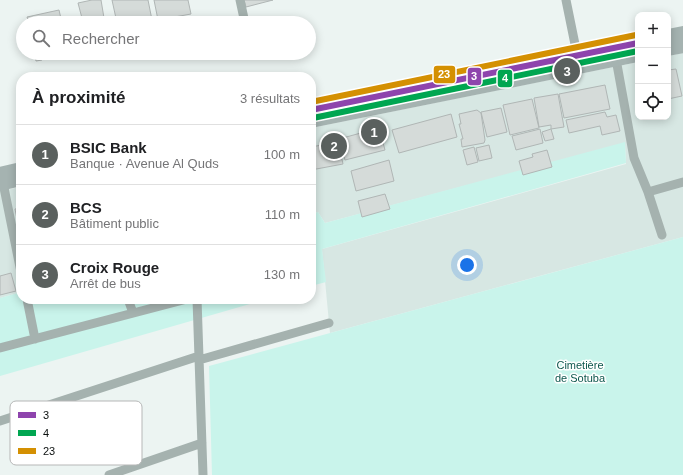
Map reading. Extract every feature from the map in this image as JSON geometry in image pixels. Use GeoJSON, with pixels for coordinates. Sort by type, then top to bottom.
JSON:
{"type":"FeatureCollection","features":[{"type":"Feature","properties":{"kind":"main road"},"geometry":{"type":"LineString","coordinates":[[671,35],[683,33]]}},
{"type":"Feature","properties":{"kind":"main road"},"geometry":{"type":"LineString","coordinates":[[316,120],[578,61],[635,43]]}},
{"type":"Feature","properties":{"kind":"main road"},"geometry":{"type":"LineString","coordinates":[[671,48],[683,46]]}},
{"type":"Feature","properties":{"kind":"main road"},"geometry":{"type":"LineString","coordinates":[[316,109],[578,61],[616,59],[635,56]]}},
{"type":"Feature","properties":{"kind":"main road"},"geometry":{"type":"LineString","coordinates":[[1,180],[16,172]]}},
{"type":"Feature","properties":{"kind":"main road"},"geometry":{"type":"LineString","coordinates":[[1,180],[16,179]]}},
{"type":"Feature","properties":{"kind":"street"},"geometry":{"type":"LineString","coordinates":[[240,0],[243,16]]}},
{"type":"Feature","properties":{"kind":"street"},"geometry":{"type":"LineString","coordinates":[[566,0],[578,61]]}},
{"type":"Feature","properties":{"kind":"street"},"geometry":{"type":"LineString","coordinates":[[616,59],[634,158],[648,192],[662,235]]}},
{"type":"Feature","properties":{"kind":"street"},"geometry":{"type":"LineString","coordinates":[[1,180],[16,249]]}},
{"type":"Feature","properties":{"kind":"street"},"geometry":{"type":"LineString","coordinates":[[648,192],[683,182]]}},
{"type":"Feature","properties":{"kind":"street"},"geometry":{"type":"LineString","coordinates":[[28,304],[35,339]]}},
{"type":"Feature","properties":{"kind":"street"},"geometry":{"type":"LineString","coordinates":[[129,304],[132,313]]}},
{"type":"Feature","properties":{"kind":"street"},"geometry":{"type":"LineString","coordinates":[[0,348],[167,304]]}},
{"type":"Feature","properties":{"kind":"street"},"geometry":{"type":"LineString","coordinates":[[197,304],[203,475]]}},
{"type":"Feature","properties":{"kind":"street"},"geometry":{"type":"LineString","coordinates":[[63,401],[199,358],[329,323]]}},
{"type":"Feature","properties":{"kind":"street"},"geometry":{"type":"LineString","coordinates":[[0,421],[10,418]]}},
{"type":"Feature","properties":{"kind":"street"},"geometry":{"type":"LineString","coordinates":[[142,464],[202,443]]}},
{"type":"Feature","properties":{"kind":"street"},"geometry":{"type":"LineString","coordinates":[[109,475],[138,465]]}},
{"type":"Feature","properties":{"kind":"shaded area"},"geometry":{"type":"Polygon","coordinates":[[[683,53],[683,237],[330,333],[322,249],[626,164],[625,143],[325,223],[318,212],[316,213],[316,127],[635,63],[635,120],[671,120],[671,55],[683,53]]]}},
{"type":"Feature","properties":{"kind":"shaded area"},"geometry":{"type":"Polygon","coordinates":[[[16,188],[16,293],[0,298],[0,191],[16,188]]]}},
{"type":"Feature","properties":{"kind":"green space"},"geometry":{"type":"Polygon","coordinates":[[[625,142],[626,163],[322,249],[326,282],[316,285],[316,213],[318,212],[325,223],[625,142]]]}},
{"type":"Feature","properties":{"kind":"green space","name":"Cimetière de Sotuba"},"geometry":{"type":"Polygon","coordinates":[[[683,237],[683,475],[212,475],[209,366],[683,237]]]}},
{"type":"Feature","properties":{"kind":"green space"},"geometry":{"type":"Polygon","coordinates":[[[16,293],[16,304],[250,304],[0,376],[0,298],[16,293]]]}},
{"type":"Feature","properties":{"kind":"building"},"geometry":{"type":"Polygon","coordinates":[[[101,0],[104,16],[81,16],[78,3],[101,0]]]}},
{"type":"Feature","properties":{"kind":"building"},"geometry":{"type":"Polygon","coordinates":[[[112,0],[148,0],[151,16],[115,16],[112,0]]]}},
{"type":"Feature","properties":{"kind":"building"},"geometry":{"type":"Polygon","coordinates":[[[154,0],[188,0],[191,14],[180,16],[157,16],[154,0]]]}},
{"type":"Feature","properties":{"kind":"building"},"geometry":{"type":"Polygon","coordinates":[[[244,0],[273,0],[246,7],[244,0]]]}},
{"type":"Feature","properties":{"kind":"building"},"geometry":{"type":"Polygon","coordinates":[[[59,10],[60,16],[32,16],[59,10]]]}},
{"type":"Feature","properties":{"kind":"building"},"geometry":{"type":"Polygon","coordinates":[[[676,69],[682,96],[671,98],[671,84],[671,70],[676,69]]]}},
{"type":"Feature","properties":{"kind":"building"},"geometry":{"type":"Polygon","coordinates":[[[605,85],[610,109],[564,118],[559,94],[605,85]]]}},
{"type":"Feature","properties":{"kind":"building"},"geometry":{"type":"Polygon","coordinates":[[[558,94],[564,127],[551,129],[551,125],[539,127],[534,98],[558,94]]]}},
{"type":"Feature","properties":{"kind":"building"},"geometry":{"type":"Polygon","coordinates":[[[532,99],[539,128],[510,135],[503,105],[532,99]]]}},
{"type":"Feature","properties":{"kind":"building"},"geometry":{"type":"Polygon","coordinates":[[[501,108],[507,132],[487,137],[481,112],[501,108]]]}},
{"type":"Feature","properties":{"kind":"building"},"geometry":{"type":"Polygon","coordinates":[[[477,110],[481,113],[485,140],[484,143],[462,147],[461,139],[463,139],[459,124],[461,124],[459,114],[477,110]]]}},
{"type":"Feature","properties":{"kind":"building"},"geometry":{"type":"Polygon","coordinates":[[[605,112],[607,117],[616,115],[620,131],[602,135],[600,126],[569,133],[566,120],[605,112]]]}},
{"type":"Feature","properties":{"kind":"building"},"geometry":{"type":"Polygon","coordinates":[[[451,114],[457,137],[399,153],[392,130],[451,114]]]}},
{"type":"Feature","properties":{"kind":"building"},"geometry":{"type":"Polygon","coordinates":[[[379,128],[385,150],[345,160],[339,139],[379,128]]]}},
{"type":"Feature","properties":{"kind":"building"},"geometry":{"type":"Polygon","coordinates":[[[540,129],[543,143],[516,150],[512,136],[540,129]]]}},
{"type":"Feature","properties":{"kind":"building"},"geometry":{"type":"Polygon","coordinates":[[[551,129],[554,139],[545,141],[542,132],[551,129]]]}},
{"type":"Feature","properties":{"kind":"building"},"geometry":{"type":"Polygon","coordinates":[[[338,142],[343,164],[316,169],[316,146],[338,142]]]}},
{"type":"Feature","properties":{"kind":"building"},"geometry":{"type":"Polygon","coordinates":[[[489,145],[492,158],[479,161],[476,148],[489,145]]]}},
{"type":"Feature","properties":{"kind":"building"},"geometry":{"type":"Polygon","coordinates":[[[474,147],[478,162],[467,165],[463,150],[474,147]]]}},
{"type":"Feature","properties":{"kind":"building"},"geometry":{"type":"Polygon","coordinates":[[[547,150],[552,167],[523,175],[519,161],[533,157],[532,154],[547,150]]]}},
{"type":"Feature","properties":{"kind":"building"},"geometry":{"type":"Polygon","coordinates":[[[389,160],[394,181],[356,191],[351,171],[389,160]]]}},
{"type":"Feature","properties":{"kind":"building"},"geometry":{"type":"Polygon","coordinates":[[[385,194],[390,209],[362,217],[358,201],[385,194]]]}},
{"type":"Feature","properties":{"kind":"building"},"geometry":{"type":"Polygon","coordinates":[[[11,273],[16,291],[0,295],[0,276],[11,273]]]}},
{"type":"Feature","properties":{"kind":"transit line","name":"23"},"geometry":{"type":"LineString","coordinates":[[316,101],[635,35]]}},
{"type":"Feature","properties":{"kind":"transit line","name":"3"},"geometry":{"type":"LineString","coordinates":[[316,109],[635,44]]}},
{"type":"Feature","properties":{"kind":"transit line","name":"4"},"geometry":{"type":"LineString","coordinates":[[316,117],[635,52]]}},
{"type":"Feature","properties":{"kind":"place","name":"Croix Rouge"},"geometry":{"type":"Point","coordinates":[567,71]}},
{"type":"Feature","properties":{"kind":"place","name":"BSIC Bank"},"geometry":{"type":"Point","coordinates":[374,132]}},
{"type":"Feature","properties":{"kind":"place","name":"BCS"},"geometry":{"type":"Point","coordinates":[334,146]}}]}
